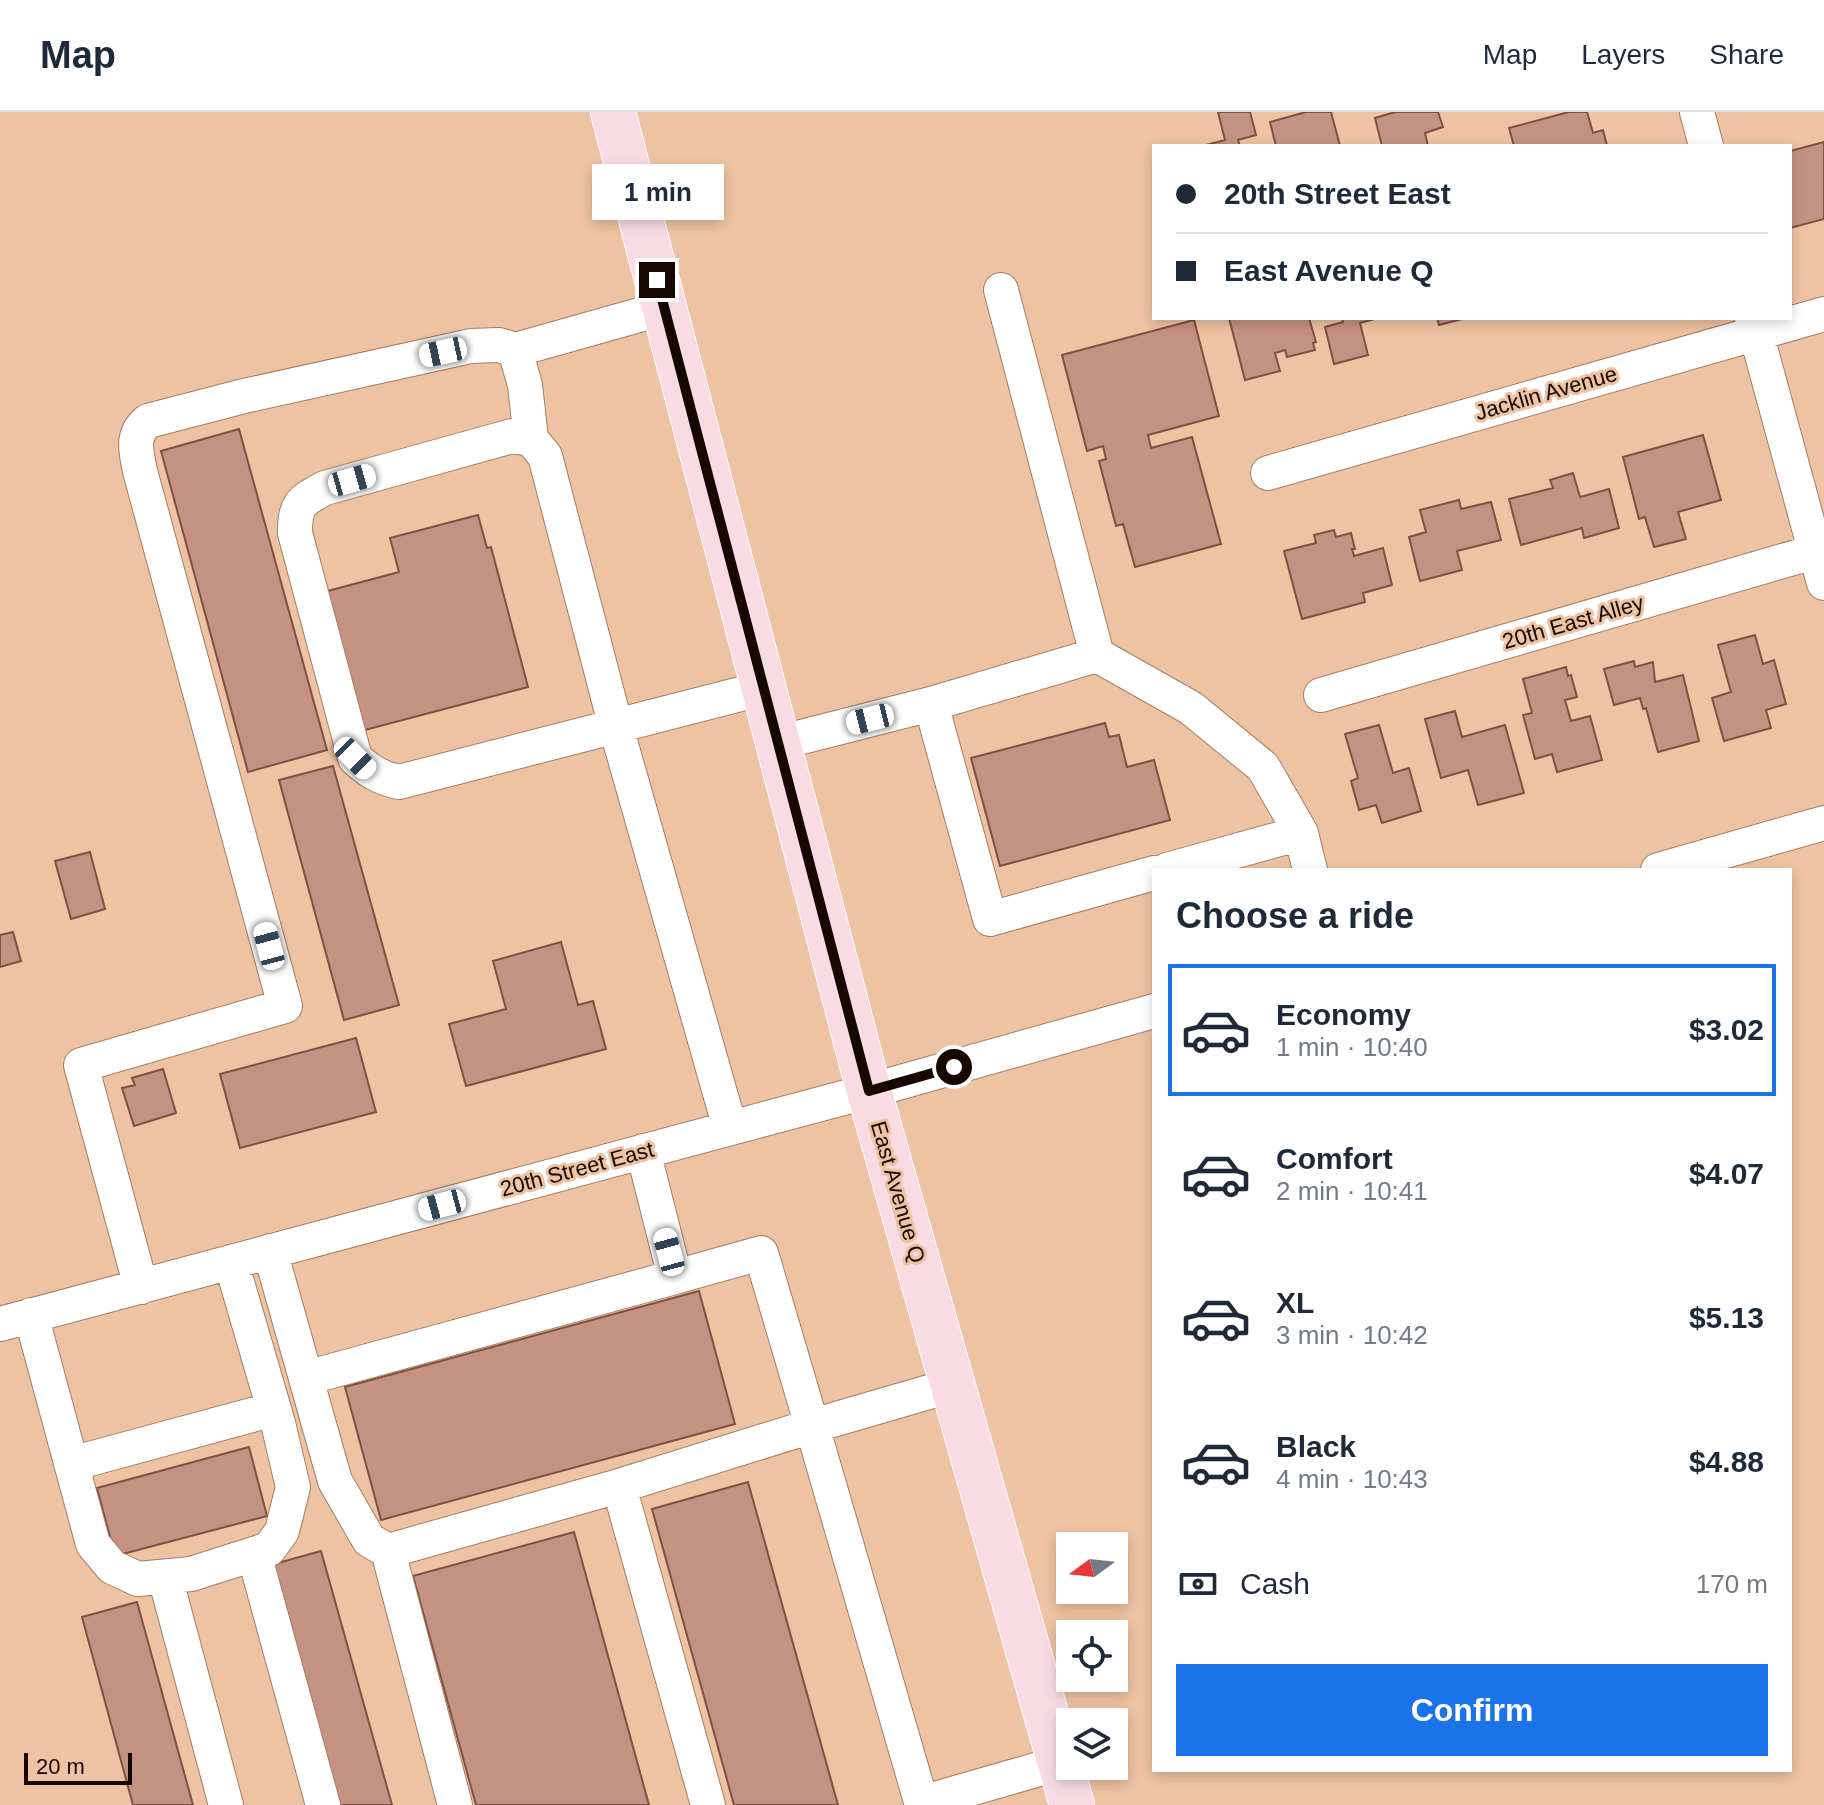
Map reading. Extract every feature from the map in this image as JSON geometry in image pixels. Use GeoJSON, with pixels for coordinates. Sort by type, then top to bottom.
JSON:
{"type":"FeatureCollection","features":[{"type":"Feature","properties":{"kind":"main road","name":"East Avenue Q"},"geometry":{"type":"LineString","coordinates":[[613,112],[869,1091],[1056,1749]]}},
{"type":"Feature","properties":{"kind":"main road","name":"East Avenue Q"},"geometry":{"type":"LineString","coordinates":[[1065,1780],[1072,1805]]}},
{"type":"Feature","properties":{"kind":"street"},"geometry":{"type":"LineString","coordinates":[[1697,112],[1705,144]]}},
{"type":"Feature","properties":{"kind":"street"},"geometry":{"type":"LineString","coordinates":[[1001,290],[1097,655],[1191,708],[1263,767],[1301,833],[1310,868]]}},
{"type":"Feature","properties":{"kind":"street"},"geometry":{"type":"LineString","coordinates":[[141,1287],[81,1065],[285,1006],[140,471],[135,444],[139,429],[148,421],[224,401],[471,346],[499,345],[515,350],[664,308]]}},
{"type":"Feature","properties":{"kind":"street","name":"Jacklin Avenue"},"geometry":{"type":"LineString","coordinates":[[1792,319],[1824,314]]}},
{"type":"Feature","properties":{"kind":"street","name":"Jacklin Avenue"},"geometry":{"type":"LineString","coordinates":[[1268,473],[1754,325],[1786,320]]}},
{"type":"Feature","properties":{"kind":"street"},"geometry":{"type":"LineString","coordinates":[[1754,325],[1821,561]]}},
{"type":"Feature","properties":{"kind":"street"},"geometry":{"type":"LineString","coordinates":[[515,350],[525,385],[531,439],[545,456],[616,727],[730,1128]]}},
{"type":"Feature","properties":{"kind":"street"},"geometry":{"type":"LineString","coordinates":[[531,439],[512,436],[325,488],[301,501],[295,517],[295,533],[355,758],[369,771],[399,782],[764,688]]}},
{"type":"Feature","properties":{"kind":"street","name":"20th East Alley"},"geometry":{"type":"LineString","coordinates":[[1321,695],[1821,561]]}},
{"type":"Feature","properties":{"kind":"street"},"geometry":{"type":"LineString","coordinates":[[778,743],[931,704],[1097,655]]}},
{"type":"Feature","properties":{"kind":"street"},"geometry":{"type":"LineString","coordinates":[[931,704],[990,919],[1152,874]]}},
{"type":"Feature","properties":{"kind":"street"},"geometry":{"type":"LineString","coordinates":[[1665,868],[1824,823]]}},
{"type":"Feature","properties":{"kind":"street"},"geometry":{"type":"LineString","coordinates":[[1174,868],[1301,833]]}},
{"type":"Feature","properties":{"kind":"street","name":"20th Street East"},"geometry":{"type":"LineString","coordinates":[[16,1320],[869,1091],[1152,1012]]}},
{"type":"Feature","properties":{"kind":"street"},"geometry":{"type":"LineString","coordinates":[[643,1151],[675,1277]]}},
{"type":"Feature","properties":{"kind":"street"},"geometry":{"type":"LineString","coordinates":[[270,1251],[335,1481],[369,1540],[388,1551],[455,1805]]}},
{"type":"Feature","properties":{"kind":"street"},"geometry":{"type":"LineString","coordinates":[[306,1378],[761,1253],[921,1804],[1056,1764]]}},
{"type":"Feature","properties":{"kind":"street"},"geometry":{"type":"LineString","coordinates":[[16,1320],[71,1464],[93,1544],[112,1567],[138,1579],[191,1574],[269,1549],[282,1531],[293,1487],[274,1409],[231,1262]]}},
{"type":"Feature","properties":{"kind":"street"},"geometry":{"type":"LineString","coordinates":[[388,1551],[619,1486],[953,1385]]}},
{"type":"Feature","properties":{"kind":"street"},"geometry":{"type":"LineString","coordinates":[[71,1464],[274,1409]]}},
{"type":"Feature","properties":{"kind":"street"},"geometry":{"type":"LineString","coordinates":[[619,1486],[708,1805]]}},
{"type":"Feature","properties":{"kind":"street"},"geometry":{"type":"LineString","coordinates":[[254,1554],[323,1805]]}},
{"type":"Feature","properties":{"kind":"street"},"geometry":{"type":"LineString","coordinates":[[165,1577],[226,1805]]}},
{"type":"Feature","properties":{"kind":"building"},"geometry":{"type":"Polygon","coordinates":[[[1218,112],[1250,112],[1256,135],[1238,140],[1239,144],[1210,144],[1225,140],[1218,112]]]}},
{"type":"Feature","properties":{"kind":"building"},"geometry":{"type":"Polygon","coordinates":[[[1306,112],[1331,112],[1339,144],[1276,144],[1270,122],[1306,112]]]}},
{"type":"Feature","properties":{"kind":"building"},"geometry":{"type":"Polygon","coordinates":[[[1395,112],[1438,112],[1443,127],[1425,133],[1428,144],[1382,144],[1375,118],[1395,112]]]}},
{"type":"Feature","properties":{"kind":"building"},"geometry":{"type":"Polygon","coordinates":[[[1569,112],[1587,112],[1593,133],[1603,130],[1606,144],[1513,144],[1509,128],[1569,112]]]}},
{"type":"Feature","properties":{"kind":"building"},"geometry":{"type":"Polygon","coordinates":[[[1824,142],[1824,219],[1792,227],[1792,150],[1824,142]]]}},
{"type":"Feature","properties":{"kind":"building"},"geometry":{"type":"Polygon","coordinates":[[[1194,320],[1219,416],[1148,435],[1151,448],[1192,437],[1221,544],[1135,567],[1123,524],[1116,526],[1099,461],[1106,459],[1103,446],[1087,451],[1062,355],[1194,320]]]}},
{"type":"Feature","properties":{"kind":"building"},"geometry":{"type":"Polygon","coordinates":[[[1230,320],[1310,320],[1316,342],[1313,343],[1315,350],[1287,357],[1285,350],[1275,353],[1280,371],[1245,380],[1230,320]]]}},
{"type":"Feature","properties":{"kind":"building"},"geometry":{"type":"Polygon","coordinates":[[[1371,320],[1360,323],[1368,355],[1334,364],[1325,327],[1371,320]]]}},
{"type":"Feature","properties":{"kind":"building"},"geometry":{"type":"Polygon","coordinates":[[[1438,320],[1458,320],[1439,325],[1438,320]]]}},
{"type":"Feature","properties":{"kind":"building"},"geometry":{"type":"Polygon","coordinates":[[[239,429],[327,750],[248,772],[161,451],[239,429]]]}},
{"type":"Feature","properties":{"kind":"building"},"geometry":{"type":"Polygon","coordinates":[[[1703,435],[1721,500],[1678,512],[1686,539],[1654,547],[1645,517],[1639,519],[1623,457],[1703,435]]]}},
{"type":"Feature","properties":{"kind":"building"},"geometry":{"type":"Polygon","coordinates":[[[1573,473],[1580,497],[1609,489],[1619,528],[1584,538],[1582,528],[1521,545],[1509,499],[1553,488],[1550,480],[1573,473]]]}},
{"type":"Feature","properties":{"kind":"building"},"geometry":{"type":"Polygon","coordinates":[[[1459,500],[1461,509],[1491,502],[1501,540],[1457,551],[1462,570],[1420,581],[1409,537],[1426,532],[1420,510],[1459,500]]]}},
{"type":"Feature","properties":{"kind":"building"},"geometry":{"type":"Polygon","coordinates":[[[478,515],[487,548],[491,547],[528,687],[361,731],[324,592],[399,572],[390,538],[478,515]]]}},
{"type":"Feature","properties":{"kind":"building"},"geometry":{"type":"Polygon","coordinates":[[[1334,530],[1336,537],[1351,533],[1354,556],[1383,548],[1392,585],[1363,593],[1365,602],[1302,619],[1284,551],[1316,543],[1314,535],[1334,530]]]}},
{"type":"Feature","properties":{"kind":"building"},"geometry":{"type":"Polygon","coordinates":[[[1755,635],[1763,664],[1774,660],[1786,704],[1766,710],[1771,728],[1724,741],[1712,698],[1731,692],[1718,645],[1755,635]]]}},
{"type":"Feature","properties":{"kind":"building"},"geometry":{"type":"Polygon","coordinates":[[[1634,661],[1635,667],[1653,662],[1655,682],[1683,675],[1699,741],[1658,752],[1646,708],[1643,709],[1640,698],[1614,705],[1604,669],[1634,661]]]}},
{"type":"Feature","properties":{"kind":"building"},"geometry":{"type":"Polygon","coordinates":[[[1566,667],[1577,697],[1565,700],[1571,721],[1590,716],[1602,760],[1557,772],[1552,754],[1535,759],[1523,715],[1532,713],[1523,679],[1566,667]]]}},
{"type":"Feature","properties":{"kind":"building"},"geometry":{"type":"Polygon","coordinates":[[[1455,711],[1462,737],[1505,725],[1524,793],[1478,805],[1468,770],[1441,778],[1425,719],[1455,711]]]}},
{"type":"Feature","properties":{"kind":"building"},"geometry":{"type":"Polygon","coordinates":[[[1105,723],[1109,737],[1119,735],[1127,767],[1154,760],[1170,820],[1000,866],[971,758],[1105,723]]]}},
{"type":"Feature","properties":{"kind":"building"},"geometry":{"type":"Polygon","coordinates":[[[1379,725],[1393,773],[1409,768],[1421,811],[1382,823],[1376,805],[1359,810],[1351,781],[1358,778],[1345,734],[1379,725]]]}},
{"type":"Feature","properties":{"kind":"building"},"geometry":{"type":"Polygon","coordinates":[[[333,766],[399,1005],[344,1020],[279,780],[333,766]]]}},
{"type":"Feature","properties":{"kind":"building"},"geometry":{"type":"Polygon","coordinates":[[[90,852],[105,909],[71,919],[55,861],[90,852]]]}},
{"type":"Feature","properties":{"kind":"building"},"geometry":{"type":"Polygon","coordinates":[[[13,932],[21,961],[0,967],[0,935],[13,932]]]}},
{"type":"Feature","properties":{"kind":"building"},"geometry":{"type":"Polygon","coordinates":[[[561,942],[578,1005],[593,1001],[606,1049],[466,1086],[449,1024],[506,1009],[493,961],[561,942]]]}},
{"type":"Feature","properties":{"kind":"building"},"geometry":{"type":"Polygon","coordinates":[[[356,1038],[376,1112],[240,1148],[220,1074],[356,1038]]]}},
{"type":"Feature","properties":{"kind":"building"},"geometry":{"type":"Polygon","coordinates":[[[163,1069],[176,1113],[134,1126],[122,1088],[135,1085],[132,1078],[163,1069]]]}},
{"type":"Feature","properties":{"kind":"building"},"geometry":{"type":"Polygon","coordinates":[[[699,1291],[735,1424],[381,1520],[345,1387],[699,1291]]]}},
{"type":"Feature","properties":{"kind":"building"},"geometry":{"type":"Polygon","coordinates":[[[249,1447],[267,1516],[115,1556],[97,1488],[249,1447]]]}},
{"type":"Feature","properties":{"kind":"building"},"geometry":{"type":"Polygon","coordinates":[[[748,1482],[838,1805],[734,1805],[652,1509],[748,1482]]]}},
{"type":"Feature","properties":{"kind":"building"},"geometry":{"type":"Polygon","coordinates":[[[574,1532],[649,1805],[476,1805],[413,1576],[574,1532]]]}},
{"type":"Feature","properties":{"kind":"building"},"geometry":{"type":"Polygon","coordinates":[[[321,1551],[392,1805],[333,1805],[267,1566],[321,1551]]]}},
{"type":"Feature","properties":{"kind":"building"},"geometry":{"type":"Polygon","coordinates":[[[137,1602],[193,1805],[133,1805],[82,1617],[137,1602]]]}},
{"type":"Feature","properties":{"kind":"route"},"geometry":{"type":"LineString","coordinates":[[657,280],[869,1091],[954,1067]]}}]}
